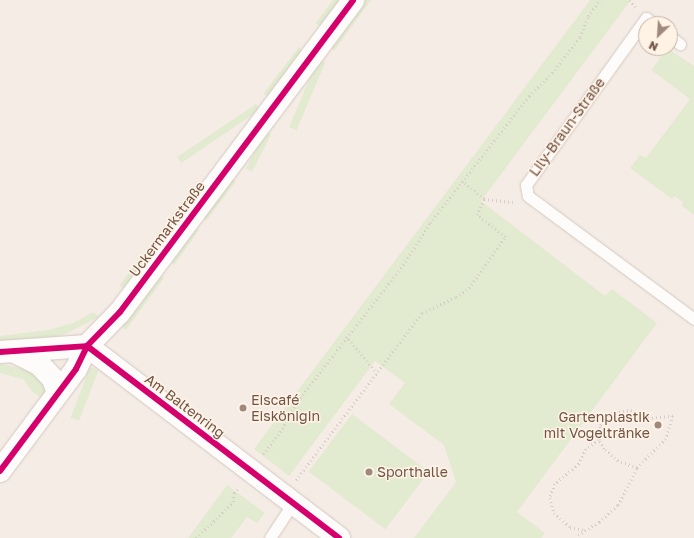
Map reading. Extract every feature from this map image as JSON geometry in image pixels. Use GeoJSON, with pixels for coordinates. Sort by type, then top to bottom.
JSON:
{"type":"FeatureCollection","features":[{"type":"Feature","properties":{"kind":"street","name":"Uckermarkstraße"},"geometry":{"type":"LineString","coordinates":[[0,471],[76,369],[87,346],[120,312],[352,0]]}},
{"type":"Feature","properties":{"kind":"street"},"geometry":{"type":"LineString","coordinates":[[8,352],[87,346]]}},
{"type":"Feature","properties":{"kind":"street","name":"Am Baltenring"},"geometry":{"type":"LineString","coordinates":[[87,346],[338,538]]}},
{"type":"Feature","properties":{"kind":"street"},"geometry":{"type":"LineString","coordinates":[[8,352],[39,364],[54,379],[58,393]]}},
{"type":"Feature","properties":{"kind":"lane","name":"Lily-Braun-Straße"},"geometry":{"type":"LineString","coordinates":[[638,29],[526,185],[528,196],[694,319]]}},
{"type":"Feature","properties":{"kind":"lane"},"geometry":{"type":"LineString","coordinates":[[270,538],[293,504]]}},
{"type":"Feature","properties":{"kind":"path"},"geometry":{"type":"LineString","coordinates":[[196,538],[233,502],[234,493],[280,432],[300,398],[529,96],[552,73],[580,37],[588,16],[600,0]]}},
{"type":"Feature","properties":{"kind":"path"},"geometry":{"type":"LineString","coordinates":[[463,182],[484,199],[519,203],[528,196]]}},
{"type":"Feature","properties":{"kind":"path"},"geometry":{"type":"LineString","coordinates":[[294,482],[422,313],[456,297],[469,288],[505,236],[477,215],[484,199]]}},
{"type":"Feature","properties":{"kind":"path"},"geometry":{"type":"LineString","coordinates":[[346,336],[377,373]]}},
{"type":"Feature","properties":{"kind":"path"},"geometry":{"type":"LineString","coordinates":[[578,535],[599,522],[618,505],[637,468],[666,439],[673,416],[648,418],[631,410],[611,413],[600,425],[599,440],[604,449],[618,461],[637,468]]}},
{"type":"Feature","properties":{"kind":"path"},"geometry":{"type":"LineString","coordinates":[[584,530],[570,527],[554,513],[550,498],[555,484],[579,464],[586,449],[599,440]]}},
{"type":"Feature","properties":{"kind":"green space"},"geometry":{"type":"Polygon","coordinates":[[[333,0],[341,0],[322,26],[315,24],[333,0]]]}},
{"type":"Feature","properties":{"kind":"green space"},"geometry":{"type":"Polygon","coordinates":[[[363,0],[371,0],[334,51],[329,44],[363,0]]]}},
{"type":"Feature","properties":{"kind":"green space"},"geometry":{"type":"Polygon","coordinates":[[[590,0],[631,0],[481,201],[605,296],[612,289],[657,323],[517,512],[545,533],[541,538],[414,538],[456,482],[444,445],[389,404],[405,383],[375,361],[289,476],[254,449],[590,0]]]}},
{"type":"Feature","properties":{"kind":"green space"},"geometry":{"type":"Polygon","coordinates":[[[299,47],[303,52],[270,97],[263,94],[299,47]]]}},
{"type":"Feature","properties":{"kind":"green space"},"geometry":{"type":"Polygon","coordinates":[[[678,55],[694,66],[694,215],[681,205],[683,202],[674,196],[672,199],[630,168],[640,155],[646,158],[690,99],[651,70],[661,56],[678,55]]]}},
{"type":"Feature","properties":{"kind":"green space"},"geometry":{"type":"Polygon","coordinates":[[[318,59],[325,62],[296,130],[289,127],[318,59]]]}},
{"type":"Feature","properties":{"kind":"green space"},"geometry":{"type":"Polygon","coordinates":[[[256,104],[260,110],[181,163],[177,157],[256,104]]]}},
{"type":"Feature","properties":{"kind":"green space"},"geometry":{"type":"Polygon","coordinates":[[[265,131],[271,134],[252,172],[246,168],[265,131]]]}},
{"type":"Feature","properties":{"kind":"green space"},"geometry":{"type":"Polygon","coordinates":[[[230,179],[236,181],[206,221],[202,215],[230,179]]]}},
{"type":"Feature","properties":{"kind":"green space"},"geometry":{"type":"Polygon","coordinates":[[[191,190],[195,196],[166,236],[159,233],[191,190]]]}},
{"type":"Feature","properties":{"kind":"green space"},"geometry":{"type":"Polygon","coordinates":[[[192,228],[199,230],[174,265],[169,259],[192,228]]]}},
{"type":"Feature","properties":{"kind":"green space"},"geometry":{"type":"Polygon","coordinates":[[[149,246],[154,252],[125,289],[119,286],[149,246]]]}},
{"type":"Feature","properties":{"kind":"green space"},"geometry":{"type":"Polygon","coordinates":[[[158,275],[164,278],[126,330],[120,325],[158,275]]]}},
{"type":"Feature","properties":{"kind":"green space"},"geometry":{"type":"Polygon","coordinates":[[[93,312],[99,317],[67,333],[51,338],[0,344],[0,336],[49,330],[73,323],[93,312]]]}},
{"type":"Feature","properties":{"kind":"green space"},"geometry":{"type":"Polygon","coordinates":[[[0,364],[33,371],[47,389],[44,400],[32,391],[23,379],[0,373],[0,364]]]}},
{"type":"Feature","properties":{"kind":"green space"},"geometry":{"type":"Polygon","coordinates":[[[90,367],[98,370],[79,421],[71,417],[90,367]]]}},
{"type":"Feature","properties":{"kind":"green space","name":"Sporthalle"},"geometry":{"type":"Polygon","coordinates":[[[352,414],[429,472],[385,529],[309,472],[352,414]]]}},
{"type":"Feature","properties":{"kind":"green space"},"geometry":{"type":"Polygon","coordinates":[[[227,485],[265,513],[257,523],[247,517],[231,538],[188,538],[227,485]]]}},
{"type":"Feature","properties":{"kind":"cycle path"},"geometry":{"type":"LineString","coordinates":[[0,471],[76,369],[87,346],[120,312],[353,0]]}},
{"type":"Feature","properties":{"kind":"cycle path"},"geometry":{"type":"LineString","coordinates":[[0,352],[87,346],[339,538]]}},
{"type":"Feature","properties":{"kind":"place","name":"Eiscafé Eiskönigin"},"geometry":{"type":"Point","coordinates":[243,408]}},
{"type":"Feature","properties":{"kind":"place","name":"Gartenplastik mit Vogeltränke"},"geometry":{"type":"Point","coordinates":[658,425]}},
{"type":"Feature","properties":{"kind":"place","name":"Sporthalle"},"geometry":{"type":"Point","coordinates":[369,472]}}]}
